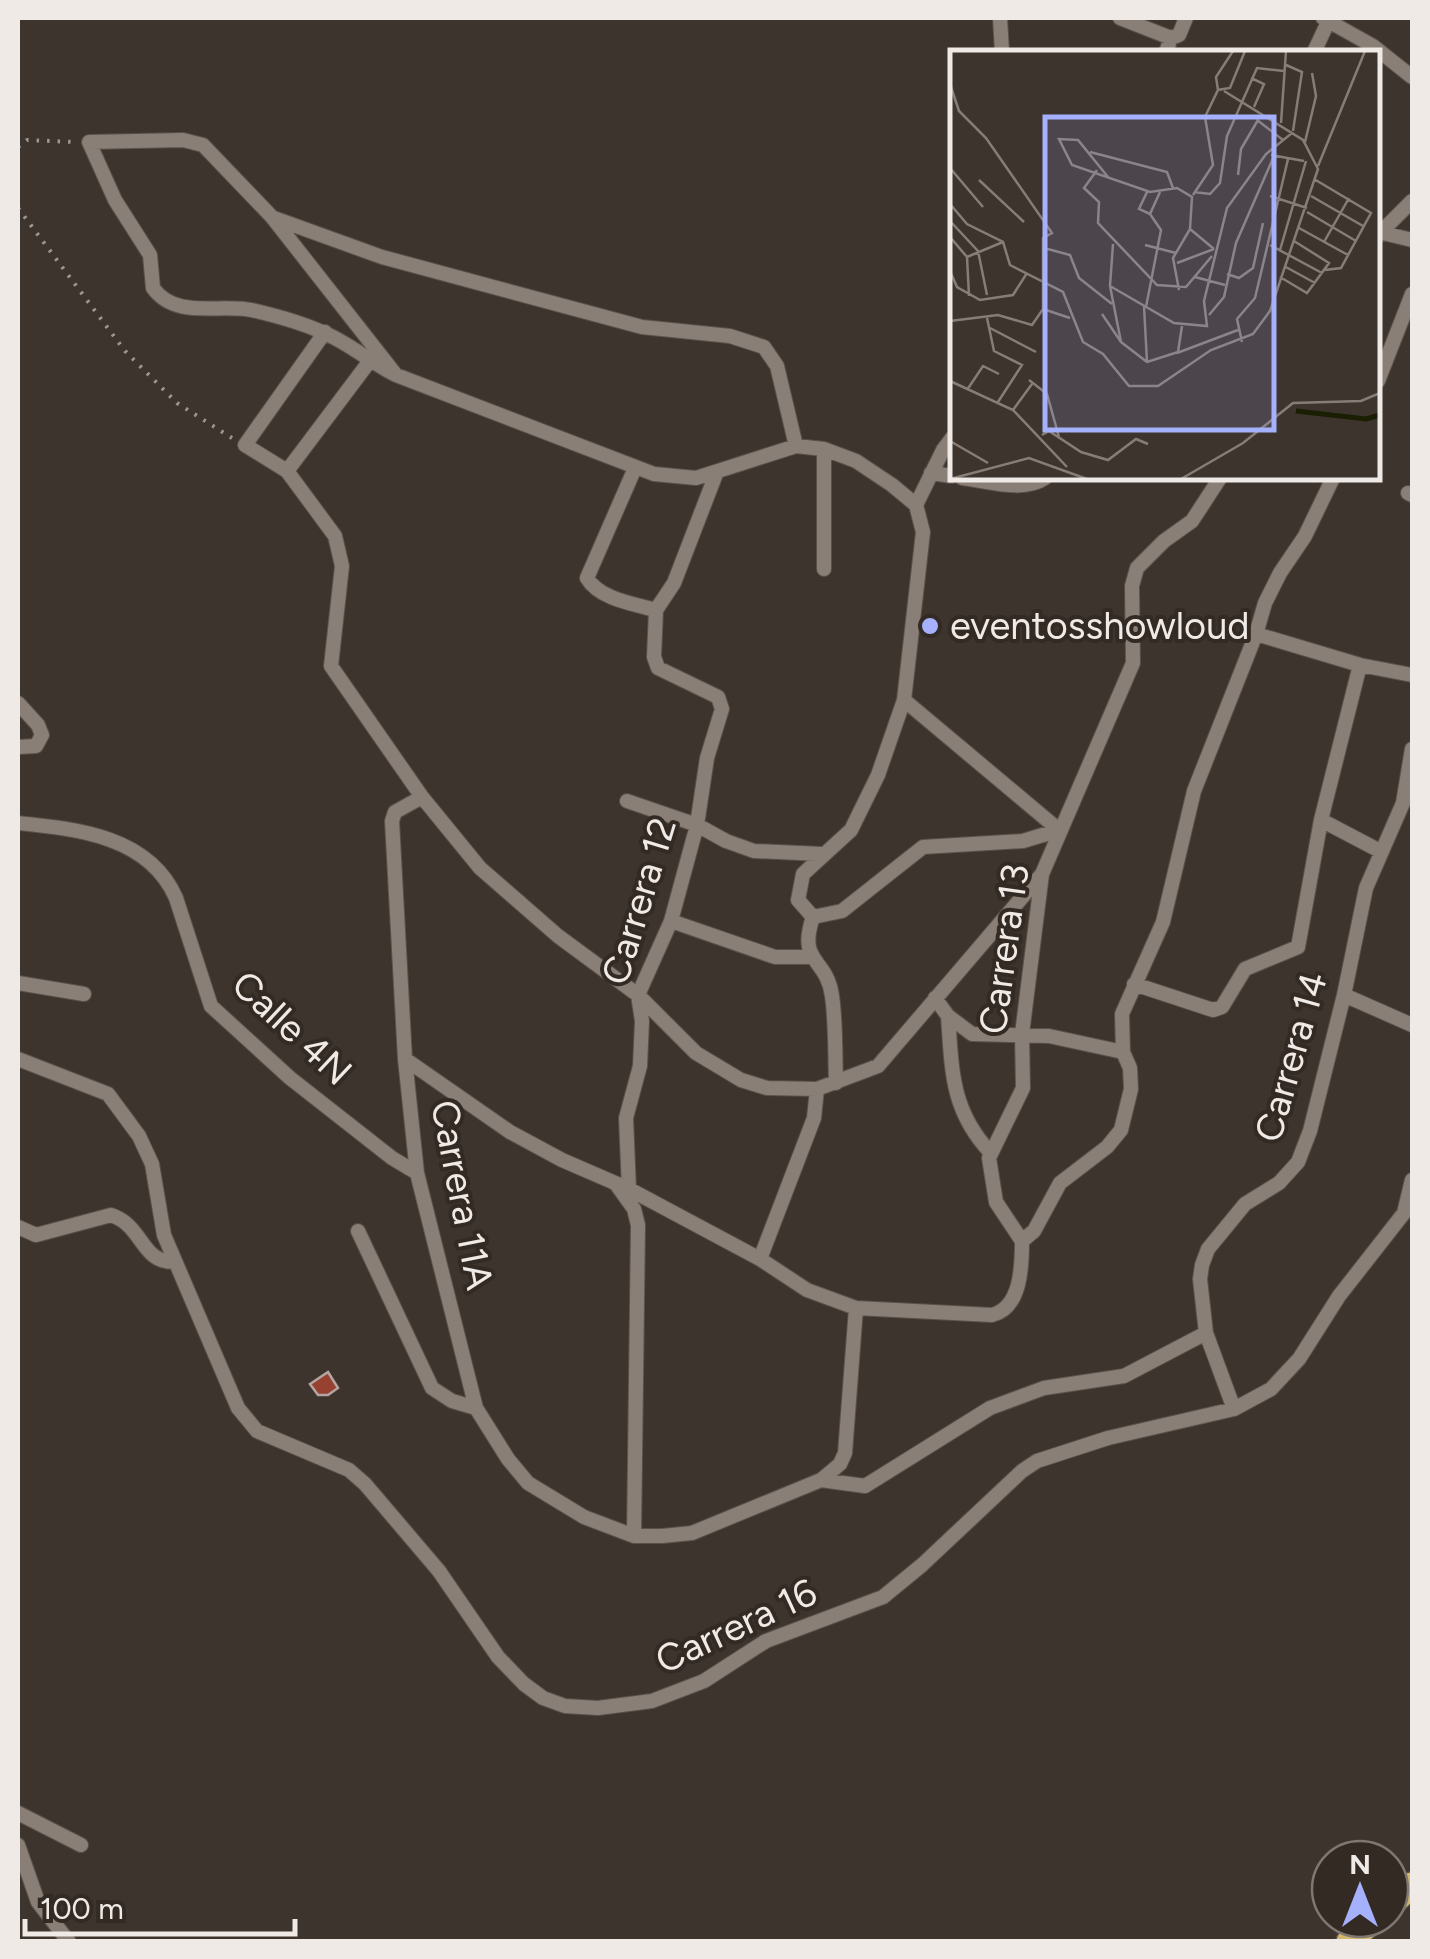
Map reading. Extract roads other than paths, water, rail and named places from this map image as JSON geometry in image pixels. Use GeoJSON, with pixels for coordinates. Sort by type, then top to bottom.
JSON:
{"type":"FeatureCollection","features":[{"type":"Feature","properties":{"kind":"street"},"geometry":{"type":"LineString","coordinates":[[1000,18],[1002,50]]}},
{"type":"Feature","properties":{"kind":"street"},"geometry":{"type":"LineString","coordinates":[[1120,18],[1169,45],[1186,18]]}},
{"type":"Feature","properties":{"kind":"street"},"geometry":{"type":"LineString","coordinates":[[1315,50],[1326,19],[1378,50]]}},
{"type":"Feature","properties":{"kind":"street"},"geometry":{"type":"LineString","coordinates":[[1380,52],[1412,77]]}},
{"type":"Feature","properties":{"kind":"street"},"geometry":{"type":"LineString","coordinates":[[396,375],[272,217],[202,145],[183,140],[89,142],[115,200],[150,255],[152,283],[161,298],[185,307],[257,311],[326,332],[369,362],[396,375],[635,468],[678,478],[716,474],[754,457],[796,446],[824,449],[856,460],[916,505],[923,532],[904,700],[878,775],[858,818],[851,830],[803,874],[798,900],[813,917]]}},
{"type":"Feature","properties":{"kind":"street"},"geometry":{"type":"LineString","coordinates":[[1380,232],[1412,201]]}},
{"type":"Feature","properties":{"kind":"street"},"geometry":{"type":"LineString","coordinates":[[272,217],[382,257],[624,322],[730,336],[764,347],[776,366],[796,446]]}},
{"type":"Feature","properties":{"kind":"street"},"geometry":{"type":"LineString","coordinates":[[1380,234],[1412,240]]}},
{"type":"Feature","properties":{"kind":"street"},"geometry":{"type":"LineString","coordinates":[[1380,376],[1412,294]]}},
{"type":"Feature","properties":{"kind":"street"},"geometry":{"type":"LineString","coordinates":[[326,332],[245,446],[288,471],[335,536],[342,566],[331,666],[422,797],[480,868],[558,936],[638,995],[696,1053],[741,1080],[767,1088],[817,1089],[878,1066],[1042,874]]}},
{"type":"Feature","properties":{"kind":"street"},"geometry":{"type":"LineString","coordinates":[[288,471],[369,362]]}},
{"type":"Feature","properties":{"kind":"street"},"geometry":{"type":"LineString","coordinates":[[916,505],[950,441]]}},
{"type":"Feature","properties":{"kind":"street"},"geometry":{"type":"LineString","coordinates":[[824,449],[824,569]]}},
{"type":"Feature","properties":{"kind":"street"},"geometry":{"type":"LineString","coordinates":[[635,468],[587,578],[596,588],[656,610],[674,583],[716,474]]}},
{"type":"Feature","properties":{"kind":"street"},"geometry":{"type":"LineString","coordinates":[[931,473],[950,476]]}},
{"type":"Feature","properties":{"kind":"street"},"geometry":{"type":"LineString","coordinates":[[976,480],[1018,486],[1042,480]]}},
{"type":"Feature","properties":{"kind":"street","name":"Carrera 13"},"geometry":{"type":"LineString","coordinates":[[990,1152],[1021,1094],[1022,1034],[1042,874],[1132,663],[1132,586],[1137,568],[1192,521],[1219,480]]}},
{"type":"Feature","properties":{"kind":"street"},"geometry":{"type":"LineString","coordinates":[[1022,1241],[1034,1231],[1060,1183],[1107,1148],[1121,1130],[1131,1090],[1130,1068],[1123,1052],[1122,1014],[1164,922],[1194,791],[1256,634],[1264,603],[1305,536],[1332,480]]}},
{"type":"Feature","properties":{"kind":"street","name":"Carrera 12"},"geometry":{"type":"LineString","coordinates":[[634,1536],[638,1225],[622,1187],[626,1118],[640,1066],[642,1021],[638,995],[671,922],[722,709],[718,697],[658,668],[654,656],[656,610]]}},
{"type":"Feature","properties":{"kind":"street"},"geometry":{"type":"LineString","coordinates":[[1256,634],[1360,666],[1412,675]]}},
{"type":"Feature","properties":{"kind":"street"},"geometry":{"type":"LineString","coordinates":[[1134,984],[1213,1010],[1222,1007],[1245,969],[1294,951],[1304,921],[1321,820],[1360,666]]}},
{"type":"Feature","properties":{"kind":"street"},"geometry":{"type":"LineString","coordinates":[[904,700],[1058,830]]}},
{"type":"Feature","properties":{"kind":"street"},"geometry":{"type":"LineString","coordinates":[[18,703],[38,724],[42,735],[36,746],[18,747]]}},
{"type":"Feature","properties":{"kind":"street","name":"Carrera 14"},"geometry":{"type":"LineString","coordinates":[[1234,1409],[1206,1333],[1200,1278],[1208,1248],[1245,1204],[1278,1182],[1298,1162],[1310,1131],[1344,996],[1366,888],[1380,851],[1408,805],[1412,749]]}},
{"type":"Feature","properties":{"kind":"street","name":"Carrera 11A"},"geometry":{"type":"LineString","coordinates":[[422,797],[396,812],[392,821],[405,1059],[416,1173],[476,1408],[508,1459],[528,1482],[584,1517],[634,1536]]}},
{"type":"Feature","properties":{"kind":"street"},"geometry":{"type":"LineString","coordinates":[[627,801],[754,851],[822,854]]}},
{"type":"Feature","properties":{"kind":"street"},"geometry":{"type":"LineString","coordinates":[[1321,820],[1380,851]]}},
{"type":"Feature","properties":{"kind":"street","name":"Calle 4N"},"geometry":{"type":"LineString","coordinates":[[18,823],[108,838],[156,867],[176,898],[211,1006],[290,1078],[416,1173]]}},
{"type":"Feature","properties":{"kind":"street"},"geometry":{"type":"LineString","coordinates":[[813,917],[842,911],[923,848],[1023,842],[1058,830]]}},
{"type":"Feature","properties":{"kind":"street"},"geometry":{"type":"LineString","coordinates":[[813,917],[807,934],[808,952],[828,978],[832,993],[836,1083]]}},
{"type":"Feature","properties":{"kind":"street"},"geometry":{"type":"LineString","coordinates":[[671,922],[776,957],[812,957]]}},
{"type":"Feature","properties":{"kind":"street"},"geometry":{"type":"LineString","coordinates":[[18,983],[84,994]]}},
{"type":"Feature","properties":{"kind":"street"},"geometry":{"type":"LineString","coordinates":[[1344,996],[1412,1026]]}},
{"type":"Feature","properties":{"kind":"street"},"geometry":{"type":"LineString","coordinates":[[936,998],[948,1016],[972,1034],[1022,1034],[1123,1052]]}},
{"type":"Feature","properties":{"kind":"street"},"geometry":{"type":"LineString","coordinates":[[405,1059],[510,1132],[760,1259],[806,1290],[856,1308],[992,1315],[1010,1306],[1016,1292],[1022,1241],[996,1202],[989,1170],[990,1152],[972,1132],[961,1110],[953,1082],[948,1016]]}},
{"type":"Feature","properties":{"kind":"street","name":"Carrera 16"},"geometry":{"type":"LineString","coordinates":[[18,1059],[108,1094],[139,1136],[152,1164],[161,1221],[174,1262],[238,1408],[258,1431],[348,1470],[364,1484],[439,1570],[498,1657],[543,1698],[565,1706],[598,1708],[652,1702],[704,1682],[766,1641],[884,1597],[1037,1461],[1108,1438],[1234,1409],[1270,1388],[1299,1358],[1340,1296],[1404,1213],[1412,1180]]}},
{"type":"Feature","properties":{"kind":"street"},"geometry":{"type":"LineString","coordinates":[[760,1259],[814,1118],[817,1089]]}},
{"type":"Feature","properties":{"kind":"street"},"geometry":{"type":"LineString","coordinates":[[18,1227],[36,1235],[110,1215],[120,1218],[137,1233],[153,1258],[174,1262]]}},
{"type":"Feature","properties":{"kind":"street"},"geometry":{"type":"LineString","coordinates":[[358,1231],[432,1388],[452,1401],[476,1408]]}},
{"type":"Feature","properties":{"kind":"street"},"geometry":{"type":"LineString","coordinates":[[634,1536],[692,1534],[822,1480],[840,1464],[845,1453],[856,1308]]}},
{"type":"Feature","properties":{"kind":"street"},"geometry":{"type":"LineString","coordinates":[[822,1480],[866,1486],[990,1408],[1044,1388],[1124,1376],[1206,1333]]}},
{"type":"Feature","properties":{"kind":"street"},"geometry":{"type":"LineString","coordinates":[[18,1813],[80,1845]]}},
{"type":"Feature","properties":{"kind":"street"},"geometry":{"type":"LineString","coordinates":[[18,1845],[38,1902],[69,1942]]}},
{"type":"Feature","properties":{"kind":"place","name":"eventosshowloud"},"geometry":{"type":"Point","coordinates":[930,626]}}]}
